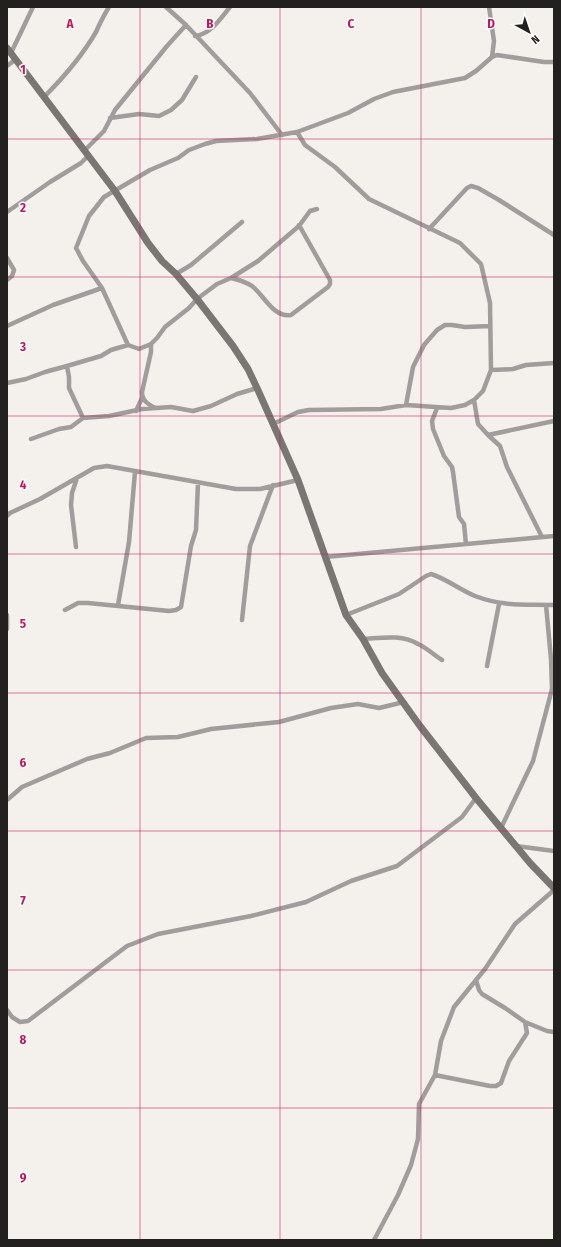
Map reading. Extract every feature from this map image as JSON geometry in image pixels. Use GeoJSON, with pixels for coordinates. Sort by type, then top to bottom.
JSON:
{"type":"FeatureCollection","features":[{"type":"Feature","properties":{"kind":"street"},"geometry":{"type":"LineString","coordinates":[[33,7],[9,50],[115,191],[148,243],[162,261],[176,274],[197,299],[233,346],[248,369],[298,480],[346,615],[382,673],[420,726],[476,798],[554,889],[515,924],[486,969],[454,1007],[441,1041],[434,1075],[419,1104],[418,1139],[411,1165],[398,1195],[374,1240]]}},
{"type":"Feature","properties":{"kind":"street"},"geometry":{"type":"LineString","coordinates":[[44,97],[72,68],[97,30],[109,7]]}},
{"type":"Feature","properties":{"kind":"street"},"geometry":{"type":"LineString","coordinates":[[166,7],[186,25],[250,93],[282,135]]}},
{"type":"Feature","properties":{"kind":"street"},"geometry":{"type":"LineString","coordinates":[[195,36],[202,35],[209,31],[230,7]]}},
{"type":"Feature","properties":{"kind":"street"},"geometry":{"type":"LineString","coordinates":[[489,7],[494,41],[492,57]]}},
{"type":"Feature","properties":{"kind":"street"},"geometry":{"type":"LineString","coordinates":[[7,212],[50,182],[81,163],[86,153],[104,131],[114,110],[186,25]]}},
{"type":"Feature","properties":{"kind":"street"},"geometry":{"type":"LineString","coordinates":[[128,345],[102,288],[83,261],[76,248],[89,216],[104,197],[150,170],[178,158],[189,150],[205,144],[216,141],[256,139],[297,132],[348,113],[374,99],[393,92],[465,78],[476,71],[492,57],[497,55],[544,62],[554,62]]}},
{"type":"Feature","properties":{"kind":"street"},"geometry":{"type":"LineString","coordinates":[[7,66],[16,59]]}},
{"type":"Feature","properties":{"kind":"street"},"geometry":{"type":"LineString","coordinates":[[110,118],[139,114],[159,116],[171,110],[182,100],[196,77]]}},
{"type":"Feature","properties":{"kind":"street"},"geometry":{"type":"LineString","coordinates":[[273,424],[298,412],[309,410],[381,409],[406,405],[451,408],[465,405],[474,400],[483,391],[491,370],[490,303],[480,264],[460,243],[369,199],[335,167],[305,144],[297,132]]}},
{"type":"Feature","properties":{"kind":"street"},"geometry":{"type":"LineString","coordinates":[[429,229],[467,188],[471,186],[478,188],[494,197],[554,235]]}},
{"type":"Feature","properties":{"kind":"street"},"geometry":{"type":"LineString","coordinates":[[7,383],[26,379],[102,356],[111,350],[128,345],[139,349],[151,344],[165,327],[189,308],[197,299],[217,284],[231,278],[258,261],[299,225],[310,212],[317,208]]}},
{"type":"Feature","properties":{"kind":"street"},"geometry":{"type":"LineString","coordinates":[[176,274],[191,265],[242,222]]}},
{"type":"Feature","properties":{"kind":"street"},"geometry":{"type":"LineString","coordinates":[[231,278],[241,280],[253,287],[274,309],[286,316],[291,315],[328,287],[330,280],[299,225]]}},
{"type":"Feature","properties":{"kind":"street"},"geometry":{"type":"LineString","coordinates":[[7,258],[14,270],[12,276],[7,280]]}},
{"type":"Feature","properties":{"kind":"street"},"geometry":{"type":"LineString","coordinates":[[7,326],[53,305],[102,288]]}},
{"type":"Feature","properties":{"kind":"street"},"geometry":{"type":"LineString","coordinates":[[406,405],[413,367],[424,345],[437,330],[445,325],[465,327],[490,326]]}},
{"type":"Feature","properties":{"kind":"street"},"geometry":{"type":"LineString","coordinates":[[136,411],[142,398],[151,352],[151,344]]}},
{"type":"Feature","properties":{"kind":"street"},"geometry":{"type":"LineString","coordinates":[[491,370],[513,369],[526,365],[554,363]]}},
{"type":"Feature","properties":{"kind":"street"},"geometry":{"type":"LineString","coordinates":[[67,366],[69,388],[83,418]]}},
{"type":"Feature","properties":{"kind":"street"},"geometry":{"type":"LineString","coordinates":[[31,439],[59,429],[71,427],[83,418],[103,417],[155,408],[171,407],[193,411],[211,406],[237,394],[257,388]]}},
{"type":"Feature","properties":{"kind":"street"},"geometry":{"type":"LineString","coordinates":[[142,398],[155,408]]}},
{"type":"Feature","properties":{"kind":"street"},"geometry":{"type":"LineString","coordinates":[[474,400],[478,424],[500,446],[507,467],[542,537]]}},
{"type":"Feature","properties":{"kind":"street"},"geometry":{"type":"LineString","coordinates":[[437,408],[432,421],[433,429],[444,456],[452,467],[459,517],[464,524],[466,544]]}},
{"type":"Feature","properties":{"kind":"street"},"geometry":{"type":"LineString","coordinates":[[488,435],[554,421]]}},
{"type":"Feature","properties":{"kind":"street"},"geometry":{"type":"LineString","coordinates":[[8,514],[40,499],[94,468],[107,466],[236,489],[260,489],[298,480]]}},
{"type":"Feature","properties":{"kind":"street"},"geometry":{"type":"LineString","coordinates":[[118,605],[129,542],[135,472]]}},
{"type":"Feature","properties":{"kind":"street"},"geometry":{"type":"LineString","coordinates":[[76,547],[71,505],[72,493],[77,478]]}},
{"type":"Feature","properties":{"kind":"street"},"geometry":{"type":"LineString","coordinates":[[65,610],[78,603],[118,605],[169,611],[176,610],[181,607],[191,546],[196,530],[198,483]]}},
{"type":"Feature","properties":{"kind":"street"},"geometry":{"type":"LineString","coordinates":[[242,620],[250,546],[273,485]]}},
{"type":"Feature","properties":{"kind":"street"},"geometry":{"type":"LineString","coordinates":[[325,557],[554,536]]}},
{"type":"Feature","properties":{"kind":"street"},"geometry":{"type":"LineString","coordinates":[[346,615],[399,594],[431,574],[474,596],[499,604],[554,605]]}},
{"type":"Feature","properties":{"kind":"street"},"geometry":{"type":"LineString","coordinates":[[487,666],[499,604]]}},
{"type":"Feature","properties":{"kind":"street"},"geometry":{"type":"LineString","coordinates":[[501,828],[533,761],[552,689],[552,659],[546,605]]}},
{"type":"Feature","properties":{"kind":"street"},"geometry":{"type":"LineString","coordinates":[[7,616],[7,629]]}},
{"type":"Feature","properties":{"kind":"street"},"geometry":{"type":"LineString","coordinates":[[362,639],[391,637],[407,640],[417,643],[442,660]]}},
{"type":"Feature","properties":{"kind":"street"},"geometry":{"type":"LineString","coordinates":[[7,800],[22,787],[87,759],[110,753],[146,738],[178,736],[212,729],[279,722],[331,708],[358,704],[379,708],[404,702]]}},
{"type":"Feature","properties":{"kind":"street"},"geometry":{"type":"LineString","coordinates":[[7,1010],[12,1017],[20,1022],[28,1021],[127,946],[158,934],[250,916],[306,902],[351,881],[397,866],[462,817],[476,798]]}},
{"type":"Feature","properties":{"kind":"street"},"geometry":{"type":"LineString","coordinates":[[516,846],[554,851]]}},
{"type":"Feature","properties":{"kind":"street"},"geometry":{"type":"LineString","coordinates":[[476,980],[482,994],[525,1022],[547,1031],[554,1032]]}},
{"type":"Feature","properties":{"kind":"street"},"geometry":{"type":"LineString","coordinates":[[434,1075],[496,1086],[501,1083],[509,1061],[527,1033],[525,1022]]}}]}
